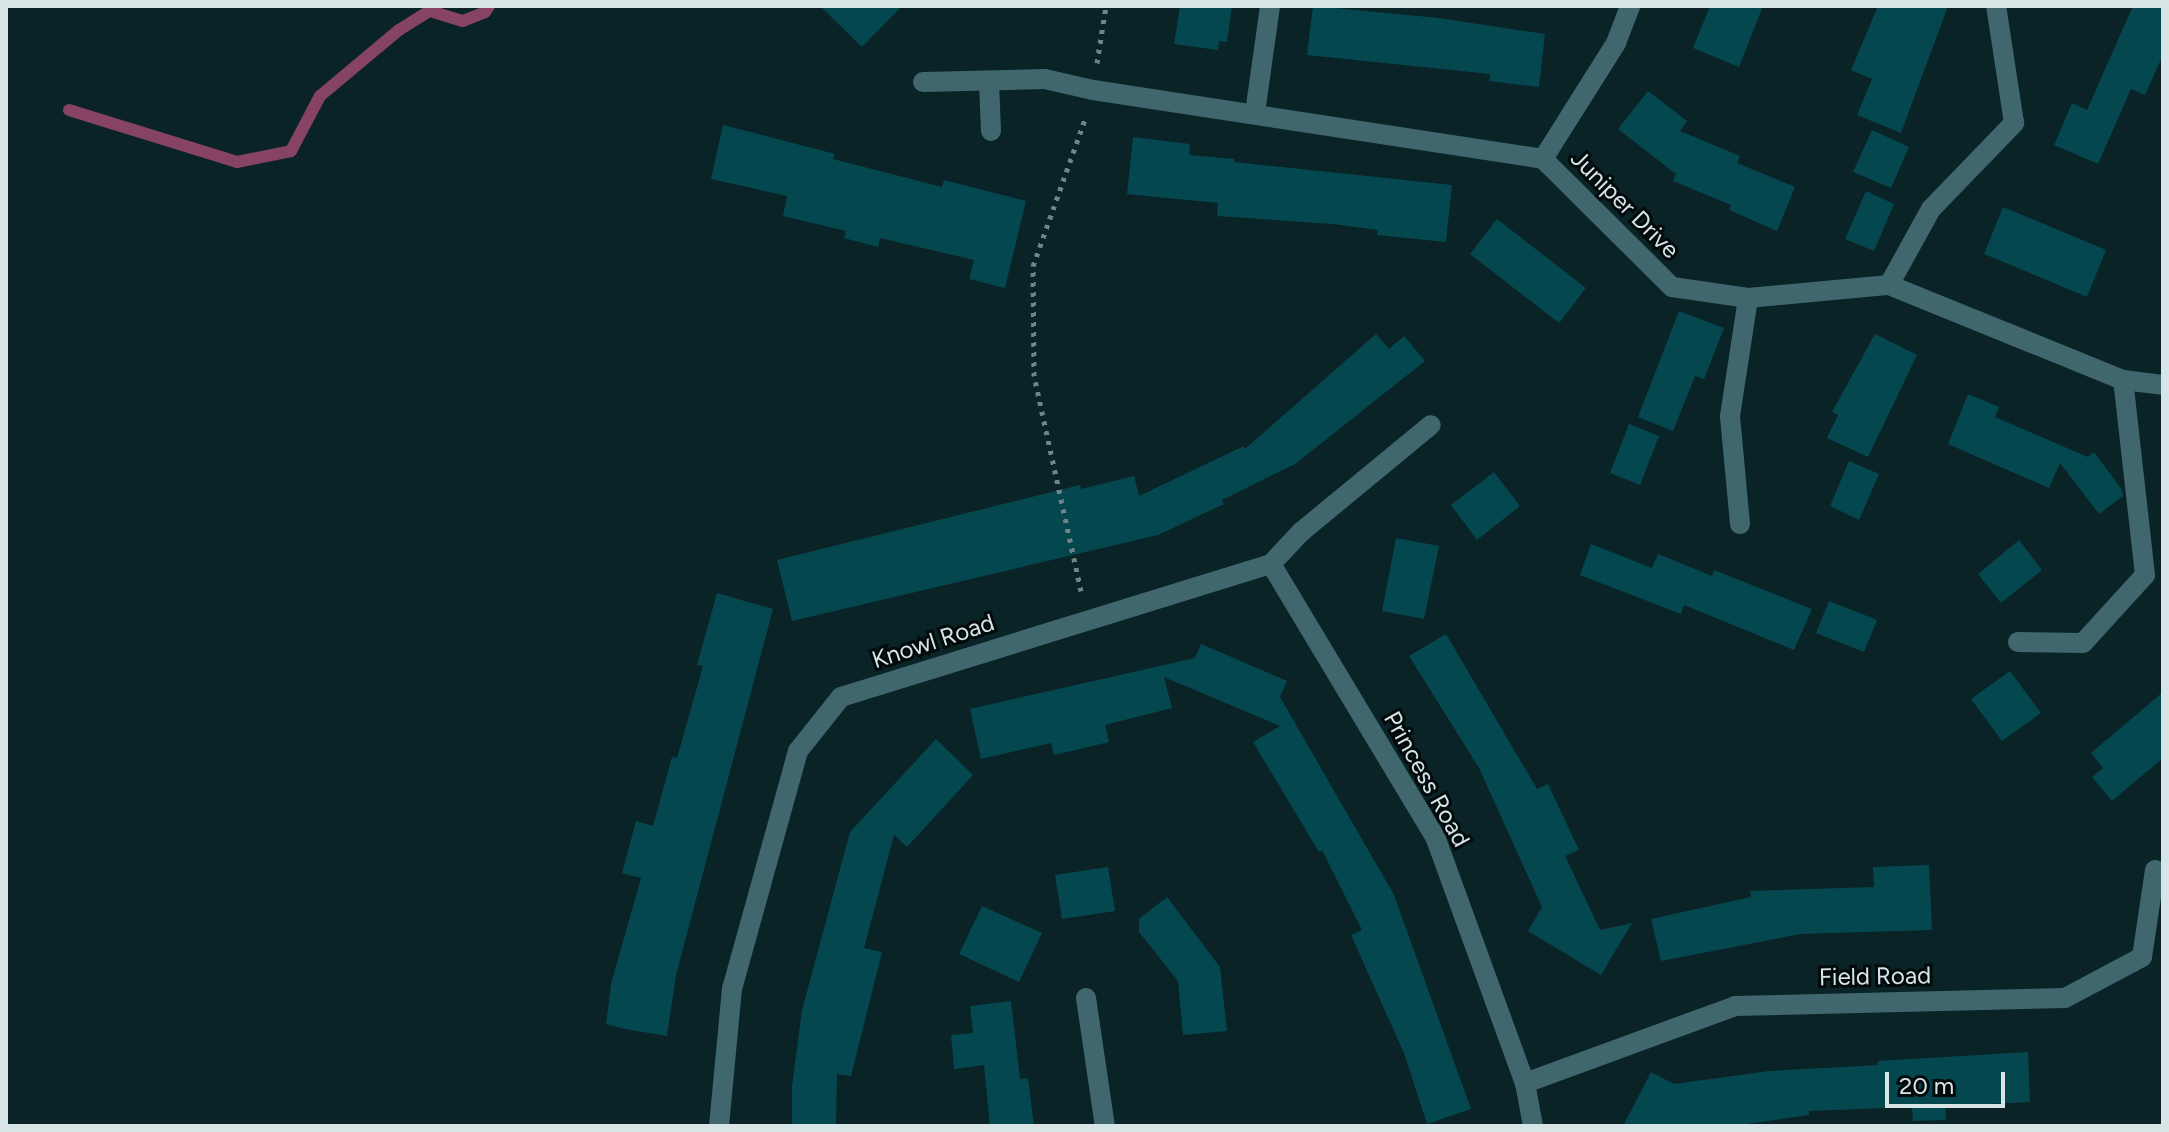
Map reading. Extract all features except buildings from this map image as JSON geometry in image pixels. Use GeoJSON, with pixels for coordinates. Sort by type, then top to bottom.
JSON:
{"type":"FeatureCollection","features":[{"type":"Feature","properties":{"kind":"street"},"geometry":{"type":"LineString","coordinates":[[1255,113],[1270,6]]}},
{"type":"Feature","properties":{"kind":"street"},"geometry":{"type":"LineString","coordinates":[[1543,159],[1616,43],[1630,6]]}},
{"type":"Feature","properties":{"kind":"street"},"geometry":{"type":"LineString","coordinates":[[1889,285],[1931,209],[2014,123],[1996,6]]}},
{"type":"Feature","properties":{"kind":"street","name":"Juniper Drive"},"geometry":{"type":"LineString","coordinates":[[923,82],[1045,79],[1093,90],[1543,159],[1672,287],[1748,298],[1889,285],[2123,380],[2163,385]]}},
{"type":"Feature","properties":{"kind":"street"},"geometry":{"type":"LineString","coordinates":[[989,82],[991,131]]}},
{"type":"Feature","properties":{"kind":"street"},"geometry":{"type":"LineString","coordinates":[[1740,524],[1730,416],[1748,298]]}},
{"type":"Feature","properties":{"kind":"street"},"geometry":{"type":"LineString","coordinates":[[2018,642],[2083,643],[2145,575],[2123,380]]}},
{"type":"Feature","properties":{"kind":"street","name":"Knowl Road"},"geometry":{"type":"LineString","coordinates":[[719,1126],[732,989],[798,751],[841,697],[1271,564],[1301,532],[1431,425]]}},
{"type":"Feature","properties":{"kind":"street","name":"Princess Road"},"geometry":{"type":"LineString","coordinates":[[1271,564],[1436,839],[1525,1083],[1533,1126]]}},
{"type":"Feature","properties":{"kind":"street","name":"Field Road"},"geometry":{"type":"LineString","coordinates":[[1525,1083],[1735,1006],[2065,998],[2142,957],[2155,870]]}},
{"type":"Feature","properties":{"kind":"street"},"geometry":{"type":"LineString","coordinates":[[1086,998],[1105,1126]]}},
{"type":"Feature","properties":{"kind":"path"},"geometry":{"type":"LineString","coordinates":[[1087,620],[1034,376],[1033,266],[1078,146],[1093,90],[1106,6]]}},
{"type":"Feature","properties":{"kind":"waterway"},"geometry":{"type":"LineString","coordinates":[[69,110],[237,162],[291,151],[320,96],[399,30],[430,11],[463,21],[485,12],[489,6]]}}]}
